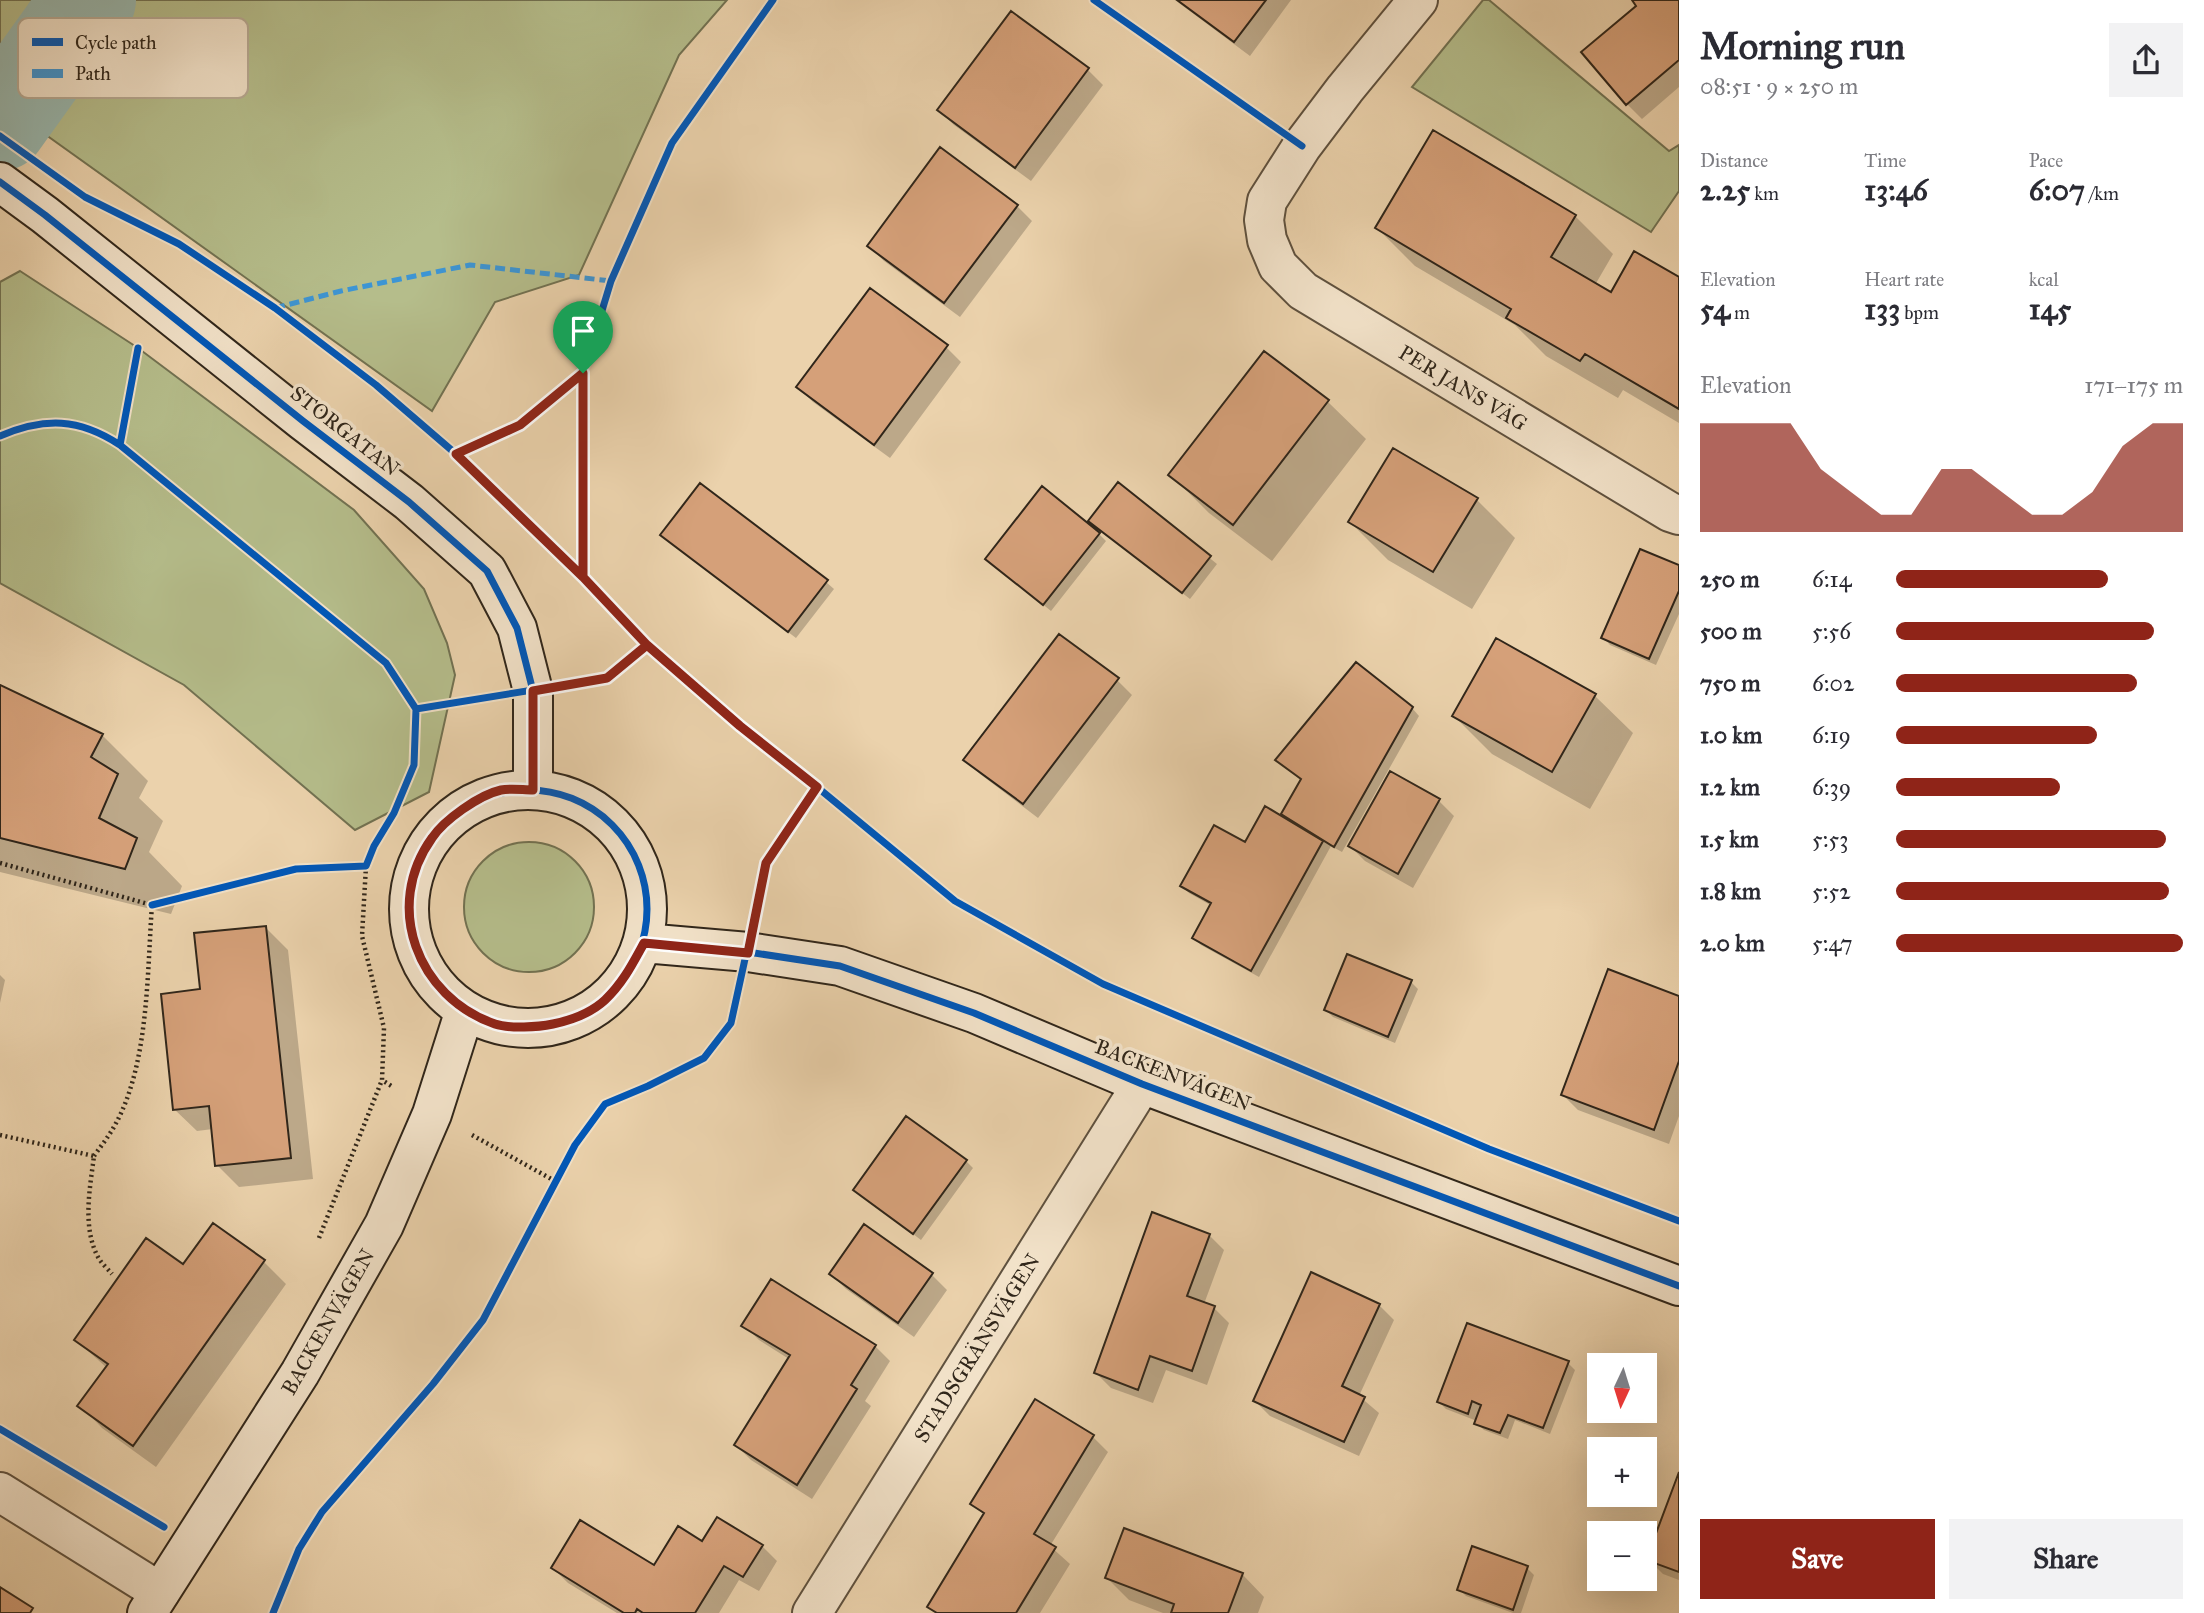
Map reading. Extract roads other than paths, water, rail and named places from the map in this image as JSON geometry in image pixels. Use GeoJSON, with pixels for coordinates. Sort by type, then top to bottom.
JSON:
{"type":"FeatureCollection","features":[{"type":"Feature","properties":{"kind":"street","name":"PER JANS VÄG"},"geometry":{"type":"LineString","coordinates":[[1418,0],[1302,146],[1267,201],[1264,220],[1267,240],[1278,266],[1303,291],[1679,515]]}},
{"type":"Feature","properties":{"kind":"street","name":"STORGATAN"},"geometry":{"type":"LineString","coordinates":[[0,182],[409,502],[487,570],[517,628],[533,691],[533,790]]}},
{"type":"Feature","properties":{"kind":"street"},"geometry":{"type":"LineString","coordinates":[[500,790],[561,793],[613,825],[627,845],[640,875],[648,905],[644,943],[628,973],[604,1001],[575,1019],[538,1027],[497,1025],[465,1010],[444,992],[419,959],[411,931],[408,904],[412,875],[423,850],[440,827],[466,806],[500,790]]}},
{"type":"Feature","properties":{"kind":"street","name":"BACKENVÄGEN"},"geometry":{"type":"LineString","coordinates":[[644,943],[748,953],[840,966],[974,1013],[1142,1084],[1679,1286]]}},
{"type":"Feature","properties":{"kind":"street","name":"BACKENVÄGEN"},"geometry":{"type":"LineString","coordinates":[[154,1602],[300,1373],[384,1225],[432,1114],[465,1010]]}},
{"type":"Feature","properties":{"kind":"street","name":"STADSGRÄNSVÄGEN"},"geometry":{"type":"LineString","coordinates":[[812,1613],[1142,1084]]}},
{"type":"Feature","properties":{"kind":"street"},"geometry":{"type":"LineString","coordinates":[[0,1492],[154,1602]]}},
{"type":"Feature","properties":{"kind":"waterway"},"geometry":{"type":"LineString","coordinates":[[76,18],[89,0]]}},
{"type":"Feature","properties":{"kind":"waterway"},"geometry":{"type":"LineString","coordinates":[[0,124],[19,98]]}}]}
